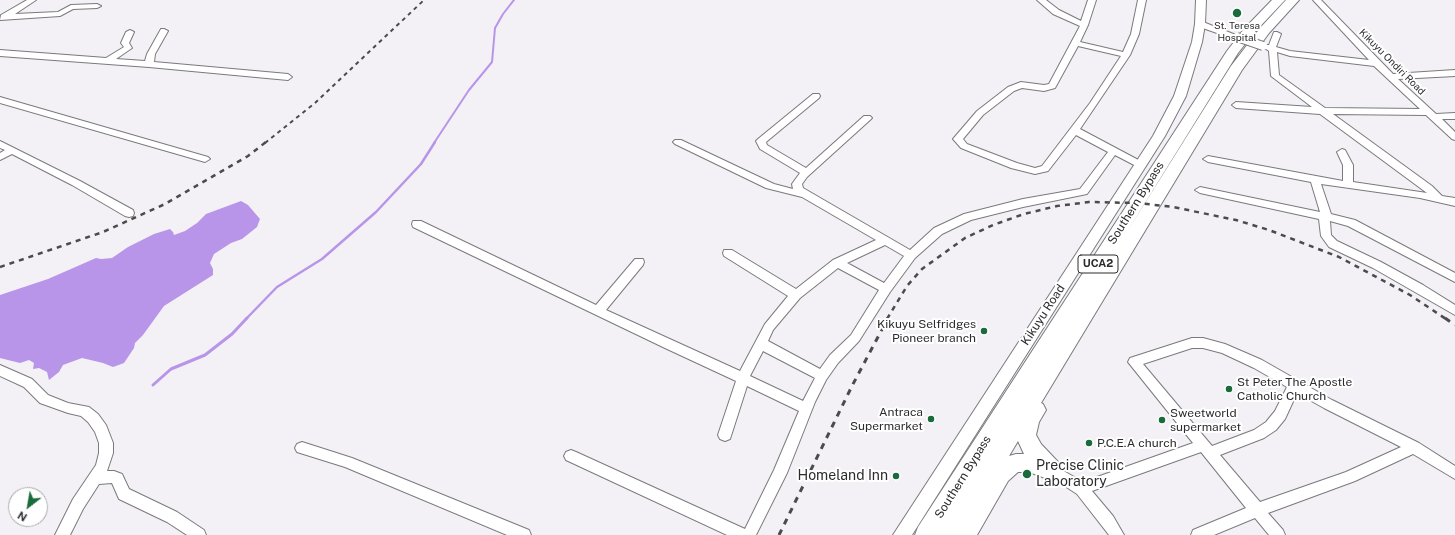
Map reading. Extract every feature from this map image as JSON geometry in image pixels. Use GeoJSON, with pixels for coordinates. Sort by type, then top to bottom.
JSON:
{"type":"FeatureCollection","features":[{"type":"Feature","properties":{"kind":"highway","name":"Southern Bypass"},"geometry":{"type":"LineString","coordinates":[[926,535],[1233,51],[1248,32],[1279,0]]}},
{"type":"Feature","properties":{"kind":"highway","name":"Southern Bypass"},"geometry":{"type":"LineString","coordinates":[[949,535],[1236,69],[1265,30],[1293,0]]}},
{"type":"Feature","properties":{"kind":"highway"},"geometry":{"type":"LineString","coordinates":[[1052,471],[1034,451],[1029,444],[1026,435],[1030,420],[1060,373],[1063,365],[1061,354]]}},
{"type":"Feature","properties":{"kind":"highway"},"geometry":{"type":"LineString","coordinates":[[965,535],[1001,474],[1011,465],[1016,463],[1029,463],[1052,471]]}},
{"type":"Feature","properties":{"kind":"main road","name":"Kikuyu Road"},"geometry":{"type":"LineString","coordinates":[[902,535],[1159,136],[1180,96],[1197,42],[1200,24],[1201,0]]}},
{"type":"Feature","properties":{"kind":"street"},"geometry":{"type":"LineString","coordinates":[[2,18],[32,0]]}},
{"type":"Feature","properties":{"kind":"street"},"geometry":{"type":"LineString","coordinates":[[1041,0],[1056,12],[1084,25]]}},
{"type":"Feature","properties":{"kind":"street"},"geometry":{"type":"LineString","coordinates":[[1092,0],[1084,25],[1052,86],[1044,88],[1017,85],[980,113],[967,127],[958,139],[964,146],[1014,166],[1041,171],[1049,166],[1126,55],[1135,34],[1142,0]]}},
{"type":"Feature","properties":{"kind":"street","name":"Kikuyu Ondiri Road"},"geometry":{"type":"LineString","coordinates":[[1317,0],[1377,64],[1455,137]]}},
{"type":"Feature","properties":{"kind":"street"},"geometry":{"type":"LineString","coordinates":[[2,18],[60,14],[72,7],[97,6]]}},
{"type":"Feature","properties":{"kind":"street"},"geometry":{"type":"LineString","coordinates":[[1200,24],[1269,48],[1377,64]]}},
{"type":"Feature","properties":{"kind":"street"},"geometry":{"type":"LineString","coordinates":[[149,64],[151,54],[164,31]]}},
{"type":"Feature","properties":{"kind":"street"},"geometry":{"type":"LineString","coordinates":[[107,61],[128,48],[125,43],[130,32]]}},
{"type":"Feature","properties":{"kind":"street"},"geometry":{"type":"LineString","coordinates":[[1277,34],[1269,48],[1276,76],[1450,203]]}},
{"type":"Feature","properties":{"kind":"street"},"geometry":{"type":"LineString","coordinates":[[1075,43],[1126,55]]}},
{"type":"Feature","properties":{"kind":"street"},"geometry":{"type":"LineString","coordinates":[[0,53],[149,64],[288,77]]}},
{"type":"Feature","properties":{"kind":"street"},"geometry":{"type":"LineString","coordinates":[[1391,77],[1455,73]]}},
{"type":"Feature","properties":{"kind":"street"},"geometry":{"type":"LineString","coordinates":[[807,173],[763,147],[761,141],[816,96]]}},
{"type":"Feature","properties":{"kind":"street"},"geometry":{"type":"LineString","coordinates":[[0,100],[205,160]]}},
{"type":"Feature","properties":{"kind":"street"},"geometry":{"type":"LineString","coordinates":[[1236,105],[1323,111],[1455,116]]}},
{"type":"Feature","properties":{"kind":"street"},"geometry":{"type":"LineString","coordinates":[[868,118],[807,173],[797,184],[798,189],[804,194],[911,255]]}},
{"type":"Feature","properties":{"kind":"street"},"geometry":{"type":"LineString","coordinates":[[1074,130],[1141,165]]}},
{"type":"Feature","properties":{"kind":"street"},"geometry":{"type":"LineString","coordinates":[[678,142],[770,186],[790,192],[804,194]]}},
{"type":"Feature","properties":{"kind":"street"},"geometry":{"type":"LineString","coordinates":[[0,144],[76,182],[129,213]]}},
{"type":"Feature","properties":{"kind":"street"},"geometry":{"type":"LineString","coordinates":[[0,158],[12,150]]}},
{"type":"Feature","properties":{"kind":"street"},"geometry":{"type":"LineString","coordinates":[[749,535],[780,473],[806,408],[822,376],[834,359],[855,338],[886,289],[911,255],[938,231],[968,217],[1023,203],[1083,192],[1113,151]]}},
{"type":"Feature","properties":{"kind":"street"},"geometry":{"type":"LineString","coordinates":[[1342,152],[1348,165],[1348,185]]}},
{"type":"Feature","properties":{"kind":"street"},"geometry":{"type":"LineString","coordinates":[[1208,159],[1315,180],[1420,195],[1450,203]]}},
{"type":"Feature","properties":{"kind":"street"},"geometry":{"type":"LineString","coordinates":[[1315,180],[1325,216],[1326,236],[1333,244],[1391,273],[1455,311]]}},
{"type":"Feature","properties":{"kind":"street"},"geometry":{"type":"LineString","coordinates":[[1200,190],[1325,216],[1351,223],[1366,229],[1455,278]]}},
{"type":"Feature","properties":{"kind":"street"},"geometry":{"type":"LineString","coordinates":[[417,224],[517,274],[555,290],[669,345],[806,408]]}},
{"type":"Feature","properties":{"kind":"street"},"geometry":{"type":"LineString","coordinates":[[725,435],[743,378],[769,327],[784,307],[796,295],[837,263],[885,240]]}},
{"type":"Feature","properties":{"kind":"street"},"geometry":{"type":"LineString","coordinates":[[728,253],[796,295]]}},
{"type":"Feature","properties":{"kind":"street"},"geometry":{"type":"LineString","coordinates":[[598,311],[639,262]]}},
{"type":"Feature","properties":{"kind":"street"},"geometry":{"type":"LineString","coordinates":[[837,263],[886,289]]}},
{"type":"Feature","properties":{"kind":"street"},"geometry":{"type":"LineString","coordinates":[[760,343],[822,376]]}},
{"type":"Feature","properties":{"kind":"street"},"geometry":{"type":"LineString","coordinates":[[1278,535],[1134,362],[1180,346],[1203,343],[1225,349],[1258,364],[1294,386],[1414,447],[1455,473]]}},
{"type":"Feature","properties":{"kind":"street"},"geometry":{"type":"LineString","coordinates":[[0,370],[28,383],[44,399],[68,408],[84,410],[93,418],[101,429],[106,444],[106,453],[102,467],[78,504],[62,535]]}},
{"type":"Feature","properties":{"kind":"street"},"geometry":{"type":"LineString","coordinates":[[1082,489],[1118,475],[1258,434],[1271,426],[1280,414],[1294,386]]}},
{"type":"Feature","properties":{"kind":"street"},"geometry":{"type":"LineString","coordinates":[[1198,535],[1257,510],[1350,477],[1414,447]]}},
{"type":"Feature","properties":{"kind":"street"},"geometry":{"type":"LineString","coordinates":[[302,448],[347,462],[524,535]]}},
{"type":"Feature","properties":{"kind":"street"},"geometry":{"type":"LineString","coordinates":[[571,456],[743,535]]}},
{"type":"Feature","properties":{"kind":"street"},"geometry":{"type":"LineString","coordinates":[[1052,471],[1082,489],[1108,521],[1117,535]]}},
{"type":"Feature","properties":{"kind":"street"},"geometry":{"type":"LineString","coordinates":[[96,478],[117,478],[124,494],[172,517],[199,535]]}},
{"type":"Feature","properties":{"kind":"shaded area"},"geometry":{"type":"Polygon","coordinates":[[[241,201],[248,205],[260,219],[257,227],[242,239],[231,243],[214,254],[210,263],[213,269],[213,275],[164,306],[143,335],[135,343],[134,348],[124,363],[113,367],[82,358],[63,365],[59,372],[49,380],[47,372],[39,368],[33,369],[34,363],[29,360],[20,363],[0,358],[0,295],[48,279],[96,258],[112,258],[128,247],[154,234],[170,229],[174,235],[185,231],[197,223],[206,214],[241,201]]]}},
{"type":"Feature","properties":{"kind":"waterway"},"geometry":{"type":"LineString","coordinates":[[434,143],[469,90],[492,62],[495,28],[503,14],[514,0]]}},
{"type":"Feature","properties":{"kind":"waterway"},"geometry":{"type":"LineString","coordinates":[[246,319],[277,287],[322,259],[376,212],[421,164],[435,142]]}},
{"type":"Feature","properties":{"kind":"waterway"},"geometry":{"type":"LineString","coordinates":[[153,385],[171,369],[205,355],[232,334],[247,318]]}},
{"type":"Feature","properties":{"kind":"railway"},"geometry":{"type":"LineString","coordinates":[[265,143],[315,103],[424,0]]}},
{"type":"Feature","properties":{"kind":"railway"},"geometry":{"type":"LineString","coordinates":[[0,267],[103,232],[165,204],[248,156],[266,142]]}},
{"type":"Feature","properties":{"kind":"railway"},"geometry":{"type":"LineString","coordinates":[[887,319],[907,286],[922,269],[965,238],[993,225],[1024,214],[1057,206],[1089,202],[1138,203],[1173,207],[1236,220],[1269,230],[1339,257],[1410,295],[1446,319]]}},
{"type":"Feature","properties":{"kind":"railway"},"geometry":{"type":"LineString","coordinates":[[779,535],[852,386],[888,318]]}},
{"type":"Feature","properties":{"kind":"railway"},"geometry":{"type":"LineString","coordinates":[[1445,318],[1455,325]]}},
{"type":"Feature","properties":{"kind":"place","name":"St. Teresa Hospital"},"geometry":{"type":"Point","coordinates":[1237,13]}},
{"type":"Feature","properties":{"kind":"place","name":"Kikuyu Selfridges Pioneer branch"},"geometry":{"type":"Point","coordinates":[984,331]}},
{"type":"Feature","properties":{"kind":"place","name":"St Peter The Apostle Catholic Church"},"geometry":{"type":"Point","coordinates":[1229,389]}},
{"type":"Feature","properties":{"kind":"place","name":"Antraca Supermarket"},"geometry":{"type":"Point","coordinates":[931,419]}},
{"type":"Feature","properties":{"kind":"place","name":"Sweetworld supermarket"},"geometry":{"type":"Point","coordinates":[1162,420]}},
{"type":"Feature","properties":{"kind":"place","name":"P.C.E.A church"},"geometry":{"type":"Point","coordinates":[1089,443]}},
{"type":"Feature","properties":{"kind":"place","name":"Precise Clinic Laboratory"},"geometry":{"type":"Point","coordinates":[1027,474]}},
{"type":"Feature","properties":{"kind":"place","name":"Homeland Inn"},"geometry":{"type":"Point","coordinates":[896,476]}}]}
